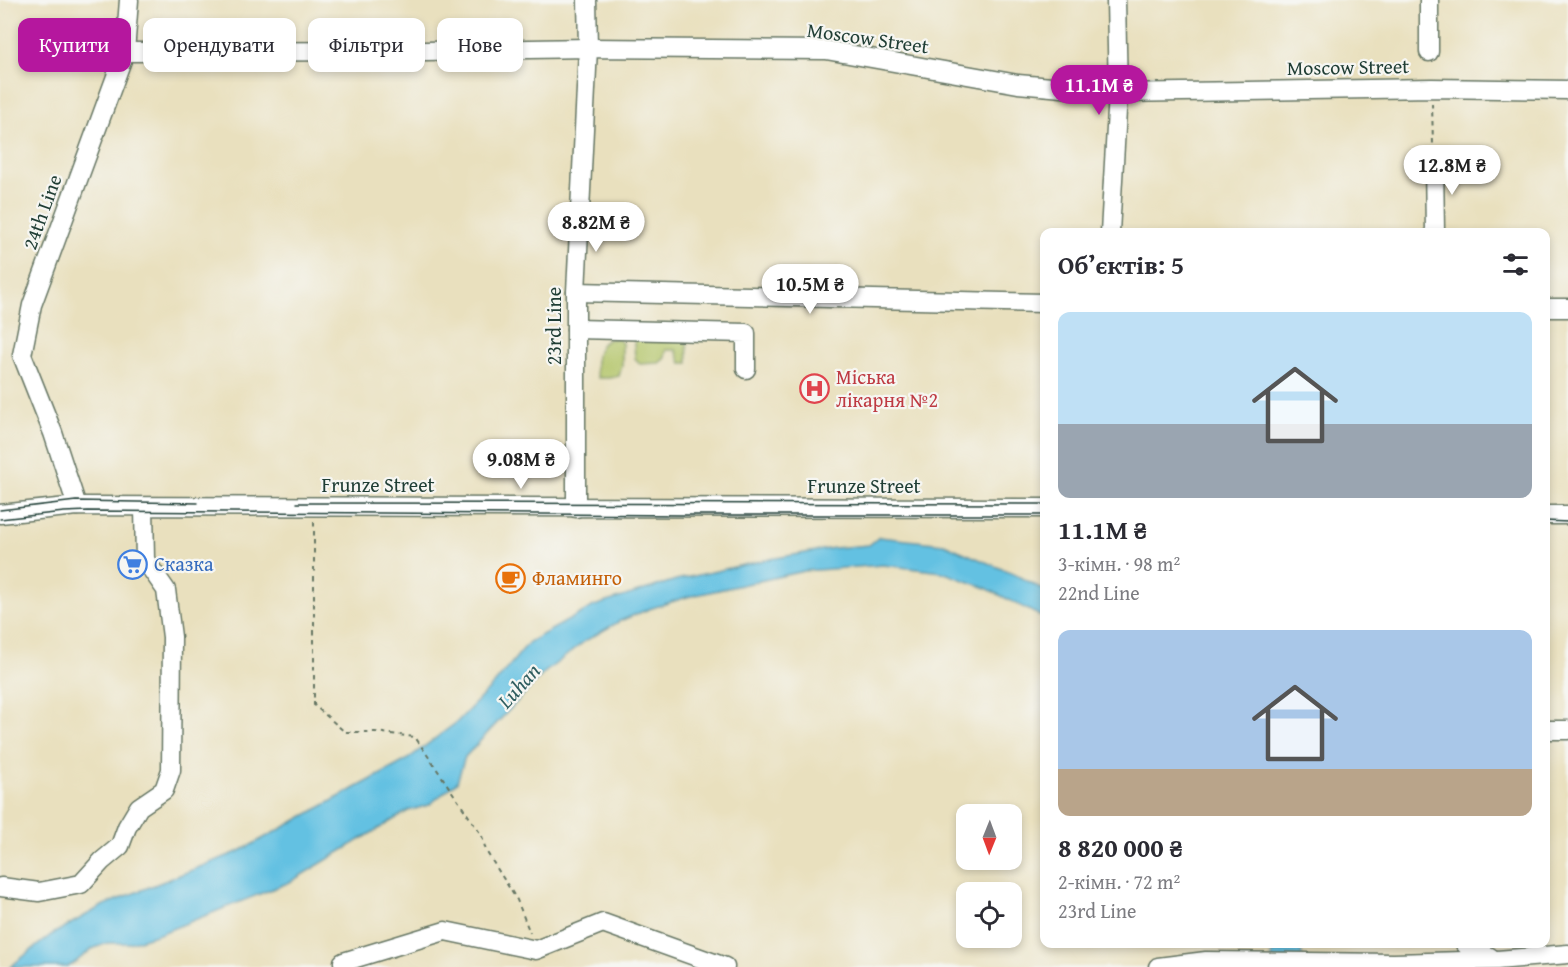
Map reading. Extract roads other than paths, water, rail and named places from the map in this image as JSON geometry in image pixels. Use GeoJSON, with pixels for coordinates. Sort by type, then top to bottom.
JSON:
{"type":"FeatureCollection","features":[{"type":"Feature","properties":{"kind":"street","name":"24th Line"},"geometry":{"type":"LineString","coordinates":[[128,18],[129,0]]}},
{"type":"Feature","properties":{"kind":"street","name":"23rd Line"},"geometry":{"type":"LineString","coordinates":[[576,508],[576,292],[588,48],[587,0]]}},
{"type":"Feature","properties":{"kind":"street"},"geometry":{"type":"LineString","coordinates":[[1110,228],[1118,93],[1116,0]]}},
{"type":"Feature","properties":{"kind":"street"},"geometry":{"type":"LineString","coordinates":[[1429,0],[1429,52]]}},
{"type":"Feature","properties":{"kind":"street","name":"Moscow Street"},"geometry":{"type":"LineString","coordinates":[[131,52],[588,48],[826,50],[1018,84],[1118,93],[1432,88],[1568,90]]}},
{"type":"Feature","properties":{"kind":"street","name":"24th Line"},"geometry":{"type":"LineString","coordinates":[[77,506],[53,433],[22,356],[32,305],[118,72]]}},
{"type":"Feature","properties":{"kind":"street"},"geometry":{"type":"LineString","coordinates":[[1434,160],[1435,228]]}},
{"type":"Feature","properties":{"kind":"street"},"geometry":{"type":"LineString","coordinates":[[576,292],[1040,303]]}},
{"type":"Feature","properties":{"kind":"street"},"geometry":{"type":"LineString","coordinates":[[1550,308],[1568,308]]}},
{"type":"Feature","properties":{"kind":"street"},"geometry":{"type":"LineString","coordinates":[[576,329],[746,333],[746,369]]}},
{"type":"Feature","properties":{"kind":"street","name":"Frunze Street"},"geometry":{"type":"LineString","coordinates":[[0,514],[77,506],[1040,508]]}},
{"type":"Feature","properties":{"kind":"street"},"geometry":{"type":"LineString","coordinates":[[1,887],[39,892],[81,884],[102,861],[120,846],[140,807],[165,790],[171,770],[172,637],[166,590],[145,560],[144,507]]}},
{"type":"Feature","properties":{"kind":"street"},"geometry":{"type":"LineString","coordinates":[[1550,514],[1568,515]]}},
{"type":"Feature","properties":{"kind":"street"},"geometry":{"type":"LineString","coordinates":[[1550,730],[1568,730]]}},
{"type":"Feature","properties":{"kind":"street"},"geometry":{"type":"LineString","coordinates":[[343,962],[445,931],[539,958],[603,923],[725,967]]}},
{"type":"Feature","properties":{"kind":"street"},"geometry":{"type":"LineString","coordinates":[[1470,948],[1497,960]]}},
{"type":"Feature","properties":{"kind":"street"},"geometry":{"type":"LineString","coordinates":[[1158,967],[1206,961],[1394,963],[1497,960],[1568,954]]}},
{"type":"Feature","properties":{"kind":"water","name":"Luhan"},"geometry":{"type":"Polygon","coordinates":[[[879,537],[944,544],[1040,588],[1040,616],[986,588],[942,572],[883,565],[804,571],[687,597],[649,609],[620,621],[585,641],[544,673],[465,757],[457,782],[429,805],[408,811],[290,882],[159,934],[129,943],[107,943],[92,949],[67,967],[10,967],[51,935],[104,905],[240,851],[405,761],[457,722],[495,683],[529,642],[594,606],[676,580],[770,559],[834,548],[869,545],[879,537]]]}},
{"type":"Feature","properties":{"kind":"water"},"geometry":{"type":"Polygon","coordinates":[[[1272,948],[1301,948],[1304,967],[1272,967],[1272,948]]]}},
{"type":"Feature","properties":{"kind":"tram line"},"geometry":{"type":"LineString","coordinates":[[0,510],[76,501],[198,503]]}},
{"type":"Feature","properties":{"kind":"tram line"},"geometry":{"type":"LineString","coordinates":[[297,503],[1040,504]]}},
{"type":"Feature","properties":{"kind":"tram line"},"geometry":{"type":"LineString","coordinates":[[0,519],[88,511],[1040,515]]}},
{"type":"Feature","properties":{"kind":"tram line"},"geometry":{"type":"LineString","coordinates":[[1550,521],[1568,522]]}},
{"type":"Feature","properties":{"kind":"place","name":"Міська лікарня №2"},"geometry":{"type":"Point","coordinates":[815,388]}},
{"type":"Feature","properties":{"kind":"place","name":"Сказка"},"geometry":{"type":"Point","coordinates":[133,564]}},
{"type":"Feature","properties":{"kind":"place","name":"Фламинго"},"geometry":{"type":"Point","coordinates":[511,578]}}]}
